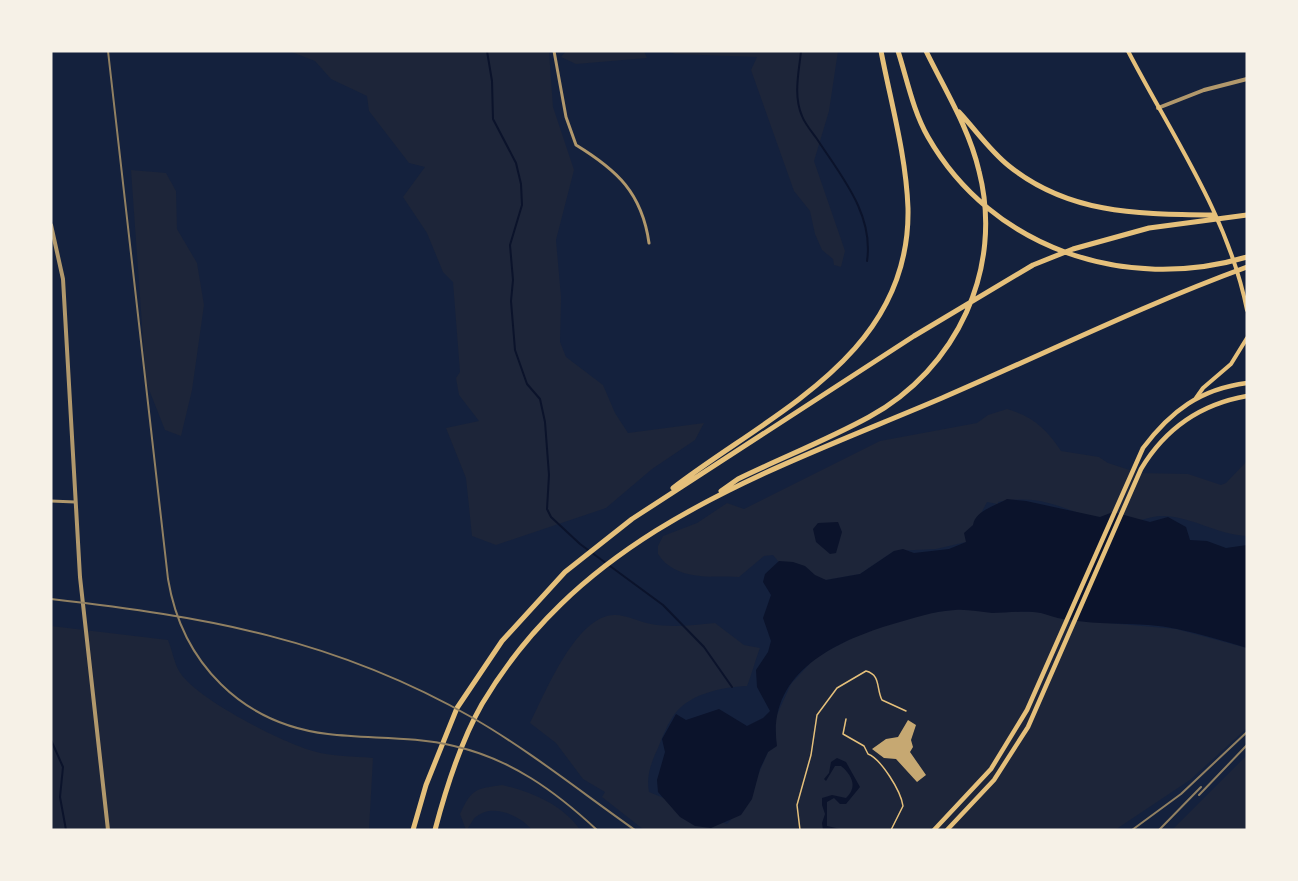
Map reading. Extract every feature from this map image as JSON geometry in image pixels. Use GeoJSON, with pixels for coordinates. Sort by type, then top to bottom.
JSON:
{"type":"FeatureCollection","features":[{"type":"Feature","properties":{"kind":"highway"},"geometry":{"type":"LineString","coordinates":[[412,830],[426,784],[457,708],[502,641],[565,572],[705,464],[803,398],[828,378],[856,349],[879,316],[901,265],[908,209],[901,147],[881,51]]}},
{"type":"Feature","properties":{"kind":"highway"},"geometry":{"type":"LineString","coordinates":[[898,51],[922,125],[940,155],[964,184],[1004,221],[1031,238],[1093,261],[1137,270],[1162,271],[1230,262],[1247,257]]}},
{"type":"Feature","properties":{"kind":"highway"},"geometry":{"type":"LineString","coordinates":[[710,499],[738,479],[870,416],[910,389],[953,339],[964,322],[978,283],[987,238],[980,171],[956,108],[926,51]]}},
{"type":"Feature","properties":{"kind":"highway"},"geometry":{"type":"LineString","coordinates":[[956,108],[1007,165],[1036,185],[1068,200],[1102,209],[1132,213],[1237,216]]}},
{"type":"Feature","properties":{"kind":"highway"},"geometry":{"type":"LineString","coordinates":[[639,514],[923,330],[1033,265],[1112,236],[1176,222],[1247,215]]}},
{"type":"Feature","properties":{"kind":"highway"},"geometry":{"type":"LineString","coordinates":[[435,830],[446,789],[482,705],[531,635],[566,598],[606,564],[657,528],[710,499],[1176,294],[1247,267]]}},
{"type":"Feature","properties":{"kind":"main road"},"geometry":{"type":"LineString","coordinates":[[1128,51],[1205,190],[1230,245],[1247,310]]}},
{"type":"Feature","properties":{"kind":"main road"},"geometry":{"type":"LineString","coordinates":[[1196,398],[1203,388],[1232,363],[1247,338]]}},
{"type":"Feature","properties":{"kind":"main road"},"geometry":{"type":"LineString","coordinates":[[933,830],[991,769],[1028,710],[1135,464],[1162,422],[1196,398],[1218,389],[1247,383]]}},
{"type":"Feature","properties":{"kind":"main road"},"geometry":{"type":"LineString","coordinates":[[947,830],[983,794],[1013,752],[1057,663],[1141,470],[1160,442],[1185,420],[1208,406],[1247,396]]}},
{"type":"Feature","properties":{"kind":"street"},"geometry":{"type":"LineString","coordinates":[[554,51],[566,117],[576,145],[605,163],[634,195],[646,220],[649,243]]}},
{"type":"Feature","properties":{"kind":"street"},"geometry":{"type":"LineString","coordinates":[[1158,108],[1204,90],[1247,79]]}},
{"type":"Feature","properties":{"kind":"street"},"geometry":{"type":"LineString","coordinates":[[51,225],[63,279],[84,635],[108,830]]}},
{"type":"Feature","properties":{"kind":"street"},"geometry":{"type":"LineString","coordinates":[[51,501],[75,502]]}},
{"type":"Feature","properties":{"kind":"path"},"geometry":{"type":"LineString","coordinates":[[800,830],[797,805],[811,755],[817,714],[828,697],[845,683],[866,671],[878,680],[882,700],[906,711]]}},
{"type":"Feature","properties":{"kind":"path"},"geometry":{"type":"LineString","coordinates":[[846,719],[843,734],[864,746],[868,754],[876,757],[900,793],[903,806],[891,830]]}},
{"type":"Feature","properties":{"kind":"shaded area"},"geometry":{"type":"Polygon","coordinates":[[[289,51],[549,51],[553,107],[574,170],[556,240],[561,297],[560,342],[566,357],[603,385],[615,413],[628,433],[704,423],[695,440],[652,469],[606,508],[496,545],[472,536],[466,478],[446,428],[479,421],[459,395],[456,378],[460,372],[453,282],[443,272],[427,233],[403,197],[425,167],[409,163],[369,111],[367,96],[331,79],[315,61],[289,51]]]}},
{"type":"Feature","properties":{"kind":"shaded area"},"geometry":{"type":"Polygon","coordinates":[[[566,51],[644,51],[647,58],[576,64],[561,57],[566,51]]]}},
{"type":"Feature","properties":{"kind":"shaded area"},"geometry":{"type":"Polygon","coordinates":[[[667,51],[838,51],[829,111],[814,161],[845,251],[841,267],[834,265],[833,259],[822,250],[815,234],[810,211],[794,191],[751,70],[757,57],[675,54],[667,51]]]}},
{"type":"Feature","properties":{"kind":"shaded area"},"geometry":{"type":"Polygon","coordinates":[[[131,170],[166,173],[176,191],[177,229],[197,263],[204,305],[192,390],[181,436],[165,430],[146,382],[131,170]]]}},
{"type":"Feature","properties":{"kind":"shaded area"},"geometry":{"type":"Polygon","coordinates":[[[1007,409],[1024,415],[1038,424],[1061,451],[1099,457],[1108,463],[1139,473],[1188,474],[1221,485],[1226,483],[1247,461],[1247,536],[1173,517],[1156,516],[1119,524],[1044,502],[1015,500],[998,502],[998,504],[987,502],[966,542],[936,549],[894,551],[860,574],[826,580],[782,566],[773,555],[764,556],[739,577],[684,573],[665,563],[658,554],[658,546],[663,536],[697,523],[727,503],[744,509],[880,441],[977,423],[988,415],[1007,409]]]}},
{"type":"Feature","properties":{"kind":"shaded area"},"geometry":{"type":"Polygon","coordinates":[[[1007,499],[1100,517],[1113,512],[1150,522],[1168,517],[1186,527],[1190,540],[1207,541],[1226,548],[1247,545],[1247,648],[1177,629],[1060,619],[1035,612],[947,611],[893,624],[849,640],[828,651],[794,680],[782,699],[776,720],[777,746],[768,752],[760,769],[752,799],[741,815],[711,828],[695,826],[680,817],[658,792],[657,780],[665,752],[662,739],[676,714],[686,720],[719,709],[747,726],[763,718],[770,711],[757,687],[756,670],[768,652],[771,641],[763,618],[771,595],[763,582],[765,574],[779,561],[793,562],[805,566],[815,575],[826,580],[860,574],[894,551],[903,549],[914,553],[949,549],[966,542],[964,533],[973,525],[981,512],[1007,499]]]}},
{"type":"Feature","properties":{"kind":"shaded area"},"geometry":{"type":"Polygon","coordinates":[[[838,522],[842,532],[836,553],[830,554],[816,542],[813,529],[818,523],[838,522]]]}},
{"type":"Feature","properties":{"kind":"shaded area"},"geometry":{"type":"Polygon","coordinates":[[[957,609],[1039,612],[1063,619],[1176,629],[1247,648],[1247,728],[1190,780],[1115,830],[644,830],[602,797],[605,792],[583,779],[556,743],[530,723],[564,657],[575,641],[601,618],[620,615],[646,623],[667,626],[715,623],[744,645],[760,648],[747,686],[705,693],[678,710],[668,725],[653,759],[648,786],[649,792],[727,824],[745,805],[775,736],[775,719],[791,684],[816,657],[888,619],[957,609]]]}},
{"type":"Feature","properties":{"kind":"shaded area"},"geometry":{"type":"Polygon","coordinates":[[[51,626],[168,640],[177,667],[188,682],[202,694],[240,718],[282,739],[313,751],[373,758],[369,830],[51,830],[51,626]]]}},
{"type":"Feature","properties":{"kind":"shaded area"},"geometry":{"type":"Polygon","coordinates":[[[1247,755],[1247,830],[1172,830],[1247,755]]]}},
{"type":"Feature","properties":{"kind":"shaded area"},"geometry":{"type":"Polygon","coordinates":[[[837,758],[846,762],[860,787],[846,804],[840,804],[834,798],[827,802],[827,826],[845,830],[823,830],[822,823],[825,814],[822,798],[832,795],[846,798],[853,785],[851,777],[841,766],[835,766],[826,781],[824,779],[829,773],[831,762],[837,758]]]}},
{"type":"Feature","properties":{"kind":"shaded area"},"geometry":{"type":"Polygon","coordinates":[[[502,785],[546,800],[565,813],[580,830],[532,830],[514,816],[491,811],[475,817],[466,830],[460,814],[472,794],[480,789],[502,785]]]}},
{"type":"Feature","properties":{"kind":"building"},"geometry":{"type":"Polygon","coordinates":[[[908,720],[916,725],[911,740],[913,747],[910,752],[926,775],[917,782],[896,759],[884,758],[872,749],[886,739],[898,737],[908,720]]]}},
{"type":"Feature","properties":{"kind":"waterway"},"geometry":{"type":"LineString","coordinates":[[487,51],[492,81],[493,119],[516,163],[521,184],[522,205],[510,245],[513,280],[511,301],[515,350],[527,384],[540,399],[545,422],[549,475],[547,509],[551,517],[580,544],[663,605],[704,647],[732,687]]}},
{"type":"Feature","properties":{"kind":"waterway"},"geometry":{"type":"LineString","coordinates":[[801,51],[797,84],[799,108],[805,122],[854,196],[866,227],[867,261]]}},
{"type":"Feature","properties":{"kind":"waterway"},"geometry":{"type":"LineString","coordinates":[[51,740],[63,767],[60,797],[66,830]]}},
{"type":"Feature","properties":{"kind":"railway"},"geometry":{"type":"LineString","coordinates":[[108,51],[168,579],[175,609],[187,637],[202,662],[221,684],[243,703],[297,728],[328,734],[438,743],[494,759],[531,778],[565,802],[597,830]]}},
{"type":"Feature","properties":{"kind":"railway"},"geometry":{"type":"LineString","coordinates":[[51,599],[163,614],[217,624],[320,650],[371,669],[422,691],[473,718],[535,758],[635,830]]}},
{"type":"Feature","properties":{"kind":"railway"},"geometry":{"type":"LineString","coordinates":[[1132,830],[1181,794],[1247,732]]}},
{"type":"Feature","properties":{"kind":"railway"},"geometry":{"type":"LineString","coordinates":[[1199,795],[1247,745]]}},
{"type":"Feature","properties":{"kind":"railway"},"geometry":{"type":"LineString","coordinates":[[1159,830],[1201,787]]}}]}
